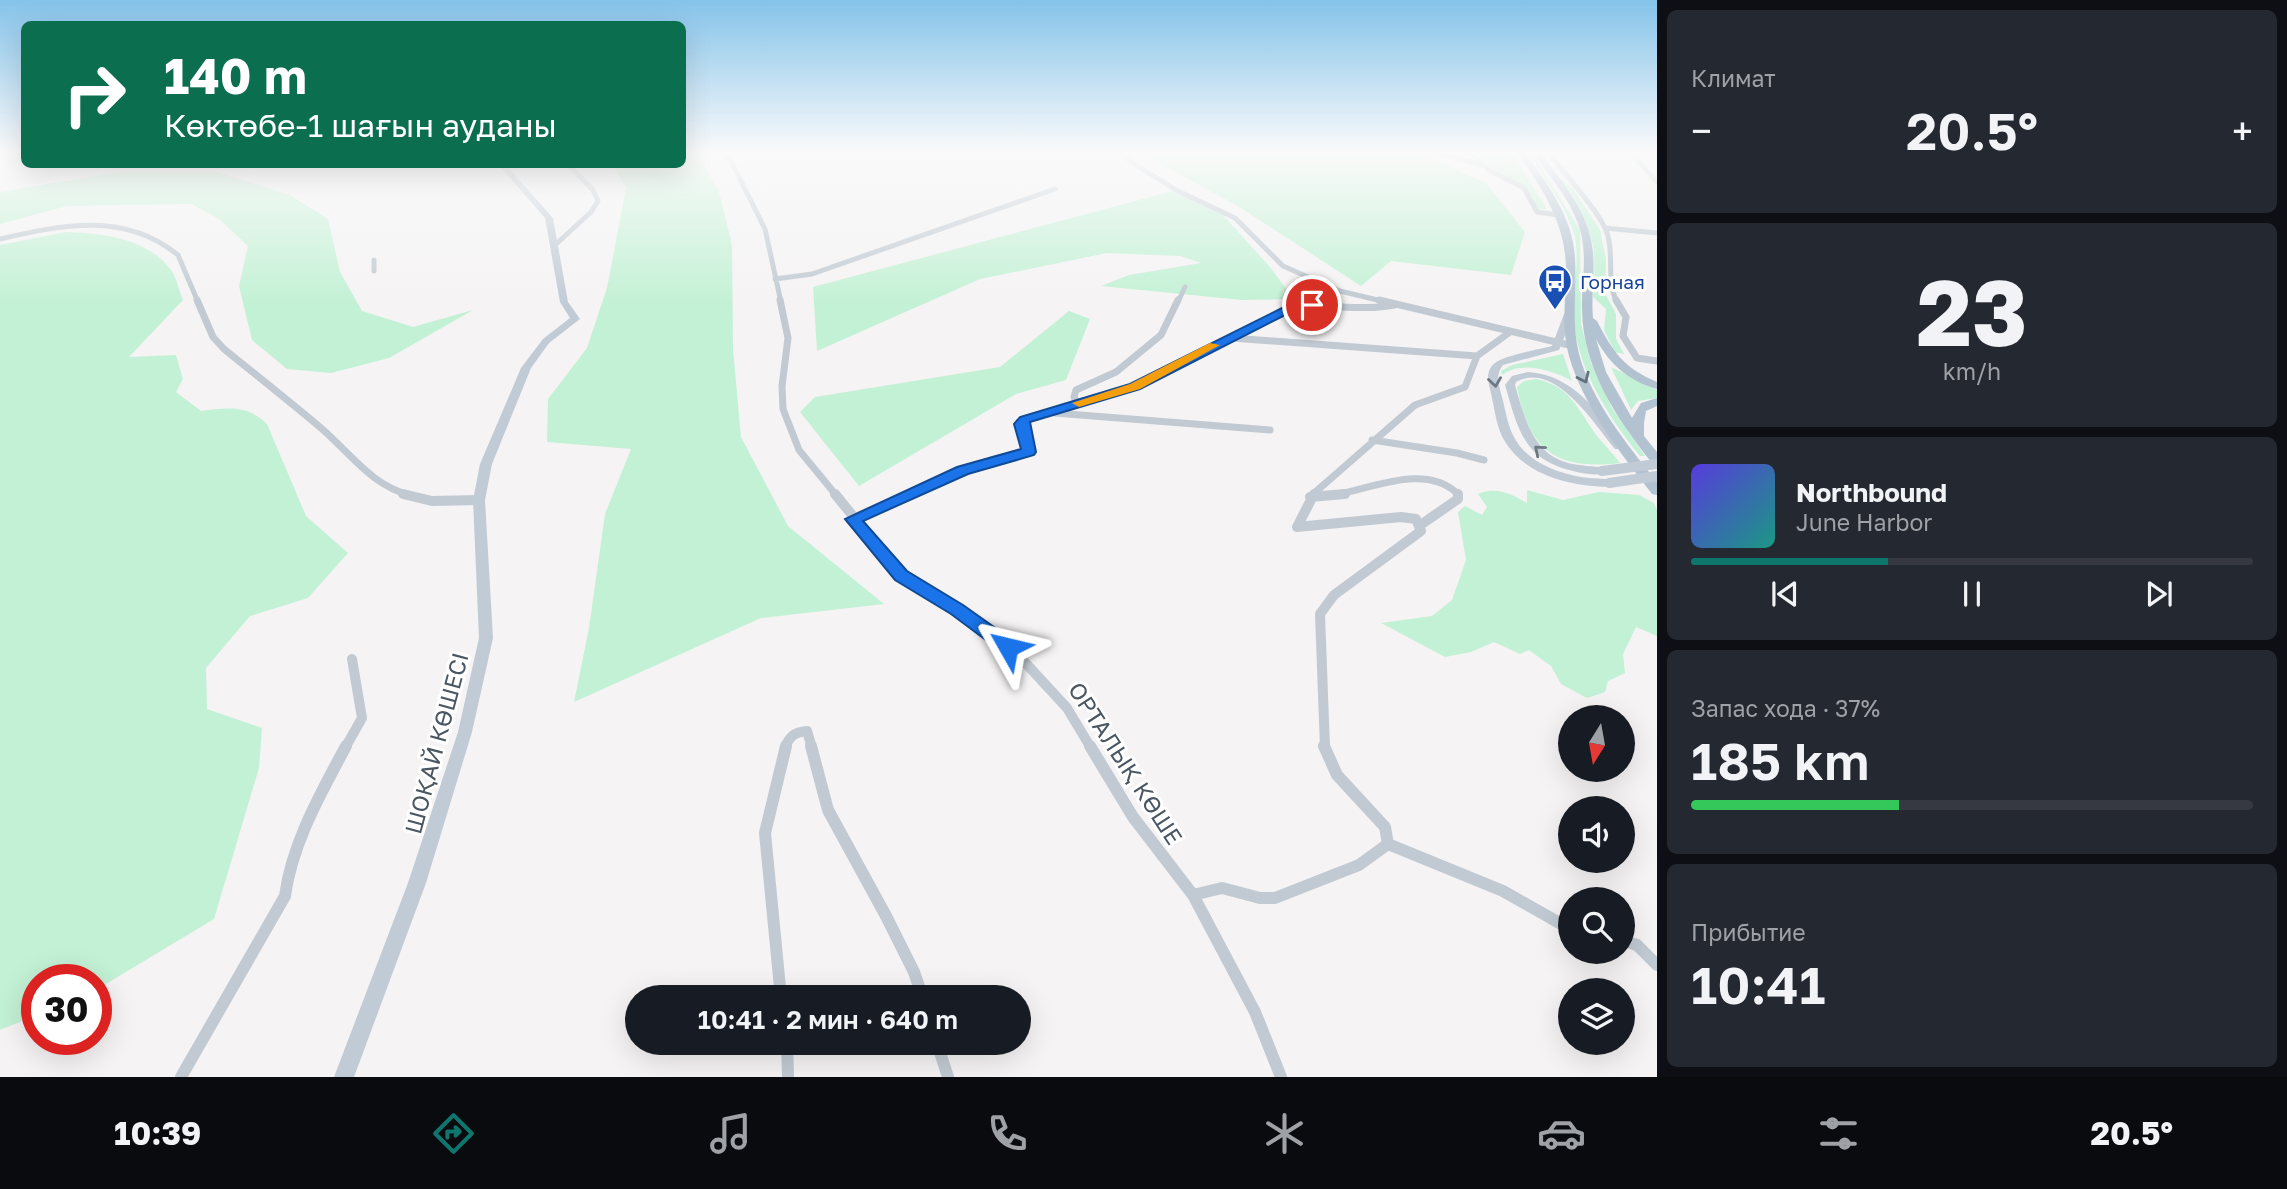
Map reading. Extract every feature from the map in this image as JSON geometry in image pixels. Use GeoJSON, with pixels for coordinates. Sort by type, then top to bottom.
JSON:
{"type":"FeatureCollection","features":[{"type":"Feature","properties":{"kind":"main road"},"geometry":{"type":"LineString","coordinates":[[1553,203],[1560,215],[1569,242],[1569,314],[1573,346],[1585,382],[1633,461],[1657,491]]}},
{"type":"Feature","properties":{"kind":"main road"},"geometry":{"type":"LineString","coordinates":[[1568,203],[1584,228],[1590,268],[1587,311],[1590,336],[1607,385],[1652,454]]}},
{"type":"Feature","properties":{"kind":"main road"},"geometry":{"type":"LineString","coordinates":[[1587,311],[1612,361],[1622,370],[1657,386]]}},
{"type":"Feature","properties":{"kind":"main road"},"geometry":{"type":"LineString","coordinates":[[1652,454],[1638,428],[1640,409],[1644,404],[1657,401]]}},
{"type":"Feature","properties":{"kind":"street","name":"ШОҚАЙ КӨШЕСІ"},"geometry":{"type":"LineString","coordinates":[[344,1077],[417,883],[465,732],[486,638],[479,500],[486,464],[526,368],[546,341],[575,319],[564,302],[549,218],[536,203]]}},
{"type":"Feature","properties":{"kind":"street"},"geometry":{"type":"LineString","coordinates":[[555,245],[575,224],[592,214],[596,203]]}},
{"type":"Feature","properties":{"kind":"street","name":"ОРТАЛЫҚ КӨШЕ"},"geometry":{"type":"LineString","coordinates":[[752,203],[765,229],[788,338],[782,386],[783,409],[799,450],[901,575],[990,632],[1047,683],[1068,708],[1133,817],[1193,895],[1255,1012],[1280,1077]]}},
{"type":"Feature","properties":{"kind":"street"},"geometry":{"type":"LineString","coordinates":[[775,279],[812,274],[1014,203]]}},
{"type":"Feature","properties":{"kind":"street"},"geometry":{"type":"LineString","coordinates":[[1204,203],[1235,218],[1283,266],[1340,291],[1573,346]]}},
{"type":"Feature","properties":{"kind":"street"},"geometry":{"type":"LineString","coordinates":[[1532,203],[1536,212],[1560,215]]}},
{"type":"Feature","properties":{"kind":"street"},"geometry":{"type":"LineString","coordinates":[[1587,203],[1605,228],[1613,263],[1610,289],[1626,317],[1623,336],[1637,358],[1657,360]]}},
{"type":"Feature","properties":{"kind":"street"},"geometry":{"type":"LineString","coordinates":[[0,239],[57,226],[98,225],[132,229],[168,247],[178,255],[213,337],[324,431],[345,455],[393,491],[432,501],[479,500]]}},
{"type":"Feature","properties":{"kind":"street"},"geometry":{"type":"LineString","coordinates":[[1605,228],[1657,233]]}},
{"type":"Feature","properties":{"kind":"street"},"geometry":{"type":"LineString","coordinates":[[374,260],[374,271]]}},
{"type":"Feature","properties":{"kind":"street"},"geometry":{"type":"LineString","coordinates":[[1077,404],[1074,397],[1076,390],[1116,372],[1161,335],[1185,287]]}},
{"type":"Feature","properties":{"kind":"street"},"geometry":{"type":"LineString","coordinates":[[853,519],[963,470],[994,459],[1029,452],[1021,424],[1049,412],[1135,386],[1229,337],[1299,306],[1372,309],[1394,305]]}},
{"type":"Feature","properties":{"kind":"street"},"geometry":{"type":"LineString","coordinates":[[1569,314],[1560,343],[1548,352],[1509,359],[1494,368],[1492,379],[1506,430],[1514,447],[1537,465],[1570,479],[1609,483],[1657,476]]}},
{"type":"Feature","properties":{"kind":"street"},"geometry":{"type":"LineString","coordinates":[[1388,844],[1385,827],[1337,775],[1323,744],[1320,614],[1334,595],[1421,531],[1416,519],[1393,514],[1314,527],[1297,527],[1310,497],[1372,440],[1415,405],[1465,387],[1477,356],[1510,332]]}},
{"type":"Feature","properties":{"kind":"street"},"geometry":{"type":"LineString","coordinates":[[1229,337],[1446,356],[1477,356]]}},
{"type":"Feature","properties":{"kind":"street"},"geometry":{"type":"LineString","coordinates":[[1633,461],[1604,431],[1581,398],[1567,386],[1534,375],[1512,380],[1510,385],[1524,434],[1535,449],[1567,466],[1602,471],[1652,454]]}},
{"type":"Feature","properties":{"kind":"street"},"geometry":{"type":"LineString","coordinates":[[1049,412],[1270,430]]}},
{"type":"Feature","properties":{"kind":"street"},"geometry":{"type":"LineString","coordinates":[[1372,440],[1390,446],[1452,450],[1484,460]]}},
{"type":"Feature","properties":{"kind":"street"},"geometry":{"type":"LineString","coordinates":[[1310,497],[1329,498],[1355,494],[1391,480],[1419,478],[1440,481],[1459,494],[1458,499],[1419,526]]}},
{"type":"Feature","properties":{"kind":"street"},"geometry":{"type":"LineString","coordinates":[[181,1077],[276,915],[285,896],[288,874],[299,842],[332,772],[362,718],[352,659]]}},
{"type":"Feature","properties":{"kind":"street"},"geometry":{"type":"LineString","coordinates":[[780,985],[765,833],[788,740],[797,732],[807,732],[828,810],[886,916],[918,985]]}},
{"type":"Feature","properties":{"kind":"street"},"geometry":{"type":"LineString","coordinates":[[1193,895],[1222,888],[1260,898],[1275,898],[1359,865],[1388,844]]}},
{"type":"Feature","properties":{"kind":"street"},"geometry":{"type":"LineString","coordinates":[[1388,844],[1503,891],[1558,922]]}},
{"type":"Feature","properties":{"kind":"street"},"geometry":{"type":"LineString","coordinates":[[1635,944],[1657,965]]}},
{"type":"Feature","properties":{"kind":"street"},"geometry":{"type":"LineString","coordinates":[[787,1055],[788,1077]]}},
{"type":"Feature","properties":{"kind":"street"},"geometry":{"type":"LineString","coordinates":[[941,1055],[948,1077]]}},
{"type":"Feature","properties":{"kind":"green space"},"geometry":{"type":"Polygon","coordinates":[[[0,203],[303,203],[328,219],[340,272],[362,311],[413,327],[473,310],[389,358],[331,373],[287,369],[252,340],[239,286],[248,246],[219,219],[191,204],[67,206],[0,224],[0,203]]]}},
{"type":"Feature","properties":{"kind":"green space"},"geometry":{"type":"Polygon","coordinates":[[[623,203],[722,203],[732,245],[733,349],[741,437],[788,526],[884,604],[761,618],[574,702],[589,628],[605,514],[631,449],[547,442],[548,399],[587,348],[607,288],[623,203]]]}},
{"type":"Feature","properties":{"kind":"green space"},"geometry":{"type":"Polygon","coordinates":[[[1127,203],[1199,203],[1223,215],[1269,266],[1294,299],[1242,300],[1101,286],[1129,275],[1201,263],[1180,256],[1107,253],[980,279],[817,351],[813,287],[1127,203]]]}},
{"type":"Feature","properties":{"kind":"green space"},"geometry":{"type":"Polygon","coordinates":[[[1232,203],[1502,203],[1525,232],[1511,275],[1391,261],[1361,286],[1232,203]]]}},
{"type":"Feature","properties":{"kind":"green space"},"geometry":{"type":"Polygon","coordinates":[[[1534,203],[1543,203],[1547,209],[1538,209],[1534,203]]]}},
{"type":"Feature","properties":{"kind":"green space"},"geometry":{"type":"Polygon","coordinates":[[[1560,203],[1563,203],[1580,230],[1581,324],[1591,363],[1612,408],[1645,456],[1640,456],[1607,411],[1582,359],[1574,323],[1577,250],[1572,227],[1560,203]]]}},
{"type":"Feature","properties":{"kind":"green space"},"geometry":{"type":"Polygon","coordinates":[[[1575,203],[1583,203],[1600,230],[1606,259],[1605,293],[1616,314],[1616,339],[1624,354],[1615,352],[1604,330],[1606,309],[1593,297],[1593,246],[1575,203]]]}},
{"type":"Feature","properties":{"kind":"green space"},"geometry":{"type":"Polygon","coordinates":[[[66,232],[94,234],[137,244],[161,259],[175,277],[183,300],[129,357],[176,355],[183,379],[176,392],[201,411],[244,410],[267,424],[306,516],[348,553],[308,598],[250,616],[206,668],[207,709],[262,728],[259,768],[214,919],[112,980],[112,964],[21,964],[21,1021],[0,1030],[0,245],[66,232]]]}},
{"type":"Feature","properties":{"kind":"green space"},"geometry":{"type":"Polygon","coordinates":[[[1069,311],[1090,319],[1066,380],[1016,394],[859,486],[800,412],[815,397],[1000,367],[1069,311]]]}},
{"type":"Feature","properties":{"kind":"green space"},"geometry":{"type":"Polygon","coordinates":[[[1563,354],[1572,381],[1547,370],[1527,367],[1510,370],[1502,375],[1501,371],[1512,365],[1563,354]]]}},
{"type":"Feature","properties":{"kind":"green space"},"geometry":{"type":"Polygon","coordinates":[[[1611,367],[1657,390],[1657,398],[1638,401],[1631,410],[1611,367]]]}},
{"type":"Feature","properties":{"kind":"green space"},"geometry":{"type":"Polygon","coordinates":[[[1536,379],[1556,386],[1570,397],[1620,463],[1598,465],[1563,459],[1549,452],[1538,441],[1522,409],[1517,387],[1524,381],[1536,379]]]}},
{"type":"Feature","properties":{"kind":"green space"},"geometry":{"type":"Polygon","coordinates":[[[1527,490],[1563,500],[1599,492],[1639,495],[1654,503],[1657,510],[1657,636],[1636,627],[1623,654],[1625,673],[1608,681],[1605,692],[1587,698],[1561,684],[1551,666],[1529,650],[1520,654],[1494,642],[1471,652],[1445,657],[1381,623],[1432,616],[1452,600],[1466,560],[1458,512],[1465,506],[1482,515],[1487,507],[1478,494],[1491,491],[1510,494],[1527,503],[1527,490]]]}},
{"type":"Feature","properties":{"kind":"slow traffic"},"geometry":{"type":"LineString","coordinates":[[1079,403],[1135,386],[1214,345]]}},
{"type":"Feature","properties":{"kind":"place","name":"Горная"},"geometry":{"type":"Point","coordinates":[1555,311]}},
{"type":"Feature","properties":{"kind":"route"},"geometry":{"type":"LineString","coordinates":[[1008,647],[990,632],[901,575],[853,519],[963,470],[994,459],[1029,452],[1021,424],[1025,419],[1135,386],[1288,309],[1312,305]]}}]}
